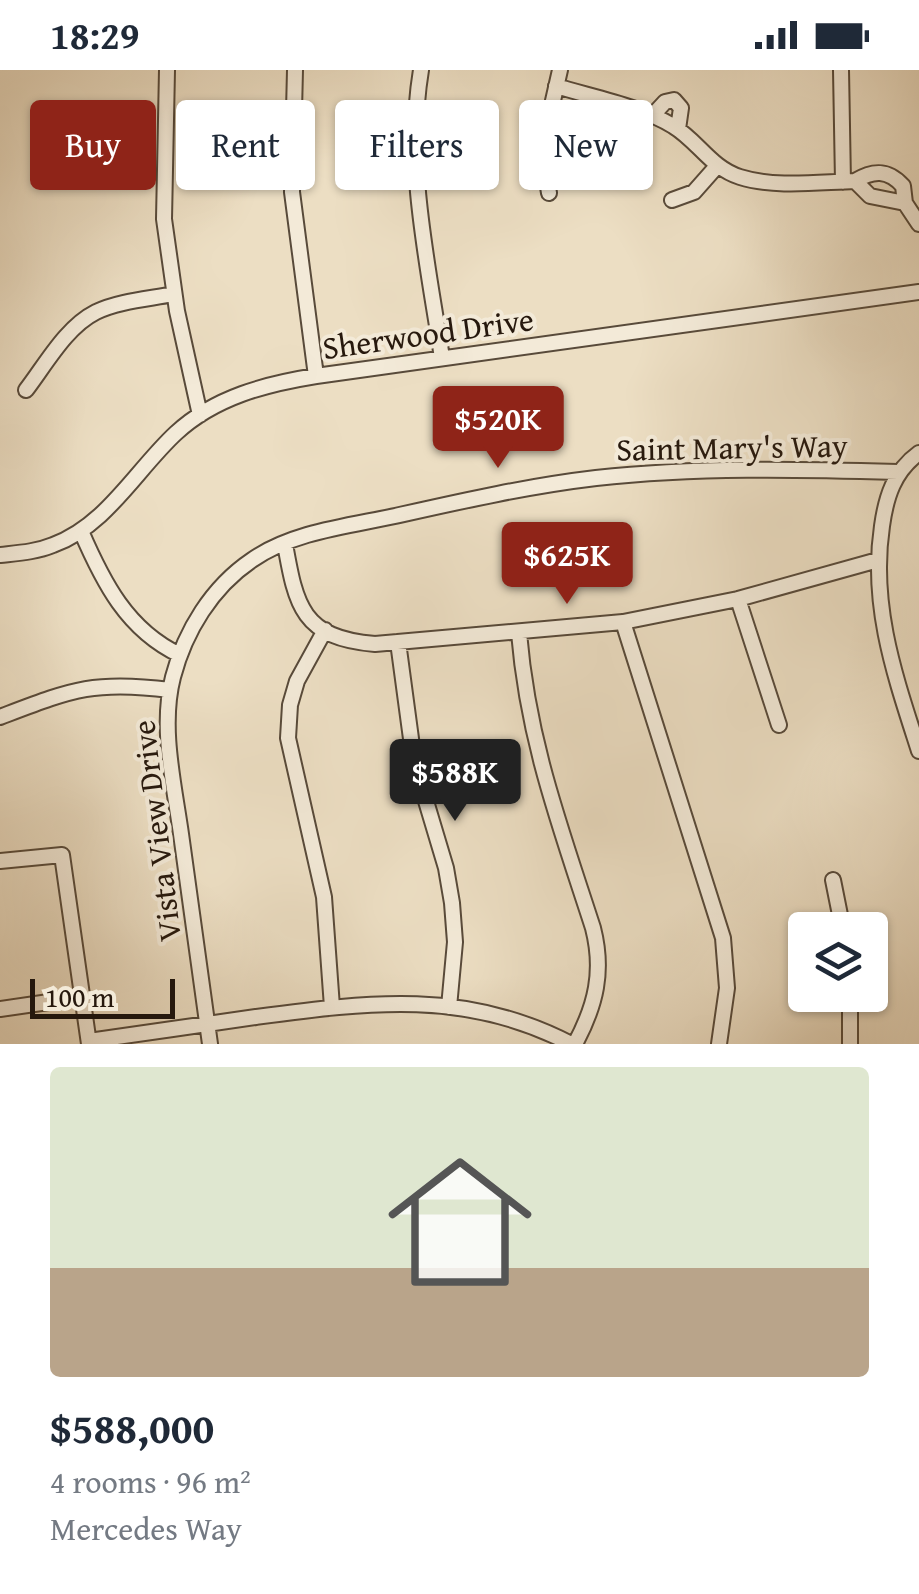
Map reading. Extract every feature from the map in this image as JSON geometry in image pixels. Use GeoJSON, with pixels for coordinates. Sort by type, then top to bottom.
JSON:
{"type":"FeatureCollection","features":[{"type":"Feature","properties":{"kind":"street"},"geometry":{"type":"LineString","coordinates":[[167,70],[163,200],[174,294],[200,415]]}},
{"type":"Feature","properties":{"kind":"street"},"geometry":{"type":"LineString","coordinates":[[294,70],[292,192],[316,376]]}},
{"type":"Feature","properties":{"kind":"street"},"geometry":{"type":"LineString","coordinates":[[420,70],[416,166],[442,358]]}},
{"type":"Feature","properties":{"kind":"street"},"geometry":{"type":"LineString","coordinates":[[548,193],[542,156],[560,70]]}},
{"type":"Feature","properties":{"kind":"street"},"geometry":{"type":"LineString","coordinates":[[841,70],[849,182]]}},
{"type":"Feature","properties":{"kind":"street"},"geometry":{"type":"LineString","coordinates":[[556,86],[601,100]]}},
{"type":"Feature","properties":{"kind":"street"},"geometry":{"type":"LineString","coordinates":[[653,115],[666,102],[674,100],[681,108],[678,129]]}},
{"type":"Feature","properties":{"kind":"street"},"geometry":{"type":"LineString","coordinates":[[653,116],[678,129],[717,166],[756,180],[849,182],[874,172],[890,175],[903,186],[905,203],[919,224]]}},
{"type":"Feature","properties":{"kind":"street"},"geometry":{"type":"LineString","coordinates":[[672,200],[694,192],[717,166]]}},
{"type":"Feature","properties":{"kind":"street"},"geometry":{"type":"LineString","coordinates":[[849,182],[870,196],[905,203],[919,192]]}},
{"type":"Feature","properties":{"kind":"street","name":"Sherwood Drive"},"geometry":{"type":"LineString","coordinates":[[0,555],[44,548],[81,531],[176,433],[200,415],[257,388],[316,376],[919,292]]}},
{"type":"Feature","properties":{"kind":"street"},"geometry":{"type":"LineString","coordinates":[[26,390],[68,335],[89,316],[114,306],[174,294]]}},
{"type":"Feature","properties":{"kind":"street"},"geometry":{"type":"LineString","coordinates":[[919,454],[898,472],[886,503],[878,560],[886,648],[919,751]]}},
{"type":"Feature","properties":{"kind":"street","name":"Saint Mary's Way"},"geometry":{"type":"LineString","coordinates":[[180,654],[202,612],[226,582],[254,558],[285,544],[341,528],[498,493],[592,478],[737,470],[898,472]]}},
{"type":"Feature","properties":{"kind":"street"},"geometry":{"type":"LineString","coordinates":[[81,531],[102,575],[136,626],[180,654]]}},
{"type":"Feature","properties":{"kind":"street"},"geometry":{"type":"LineString","coordinates":[[285,544],[297,604],[325,630],[350,641],[398,642],[623,622],[738,599],[878,560]]}},
{"type":"Feature","properties":{"kind":"street"},"geometry":{"type":"LineString","coordinates":[[738,599],[779,724]]}},
{"type":"Feature","properties":{"kind":"street"},"geometry":{"type":"LineString","coordinates":[[623,622],[719,922],[727,988],[719,1044]]}},
{"type":"Feature","properties":{"kind":"street"},"geometry":{"type":"LineString","coordinates":[[325,630],[297,681],[290,705],[288,738],[324,898],[332,1007]]}},
{"type":"Feature","properties":{"kind":"street"},"geometry":{"type":"LineString","coordinates":[[0,861],[62,855],[89,1042],[389,1002],[517,1019],[573,1044],[596,998],[599,958],[534,739],[519,633]]}},
{"type":"Feature","properties":{"kind":"street"},"geometry":{"type":"LineString","coordinates":[[398,642],[414,761],[446,868],[452,903],[455,942],[448,1007]]}},
{"type":"Feature","properties":{"kind":"street","name":"Vista View Drive"},"geometry":{"type":"LineString","coordinates":[[180,654],[170,690],[170,756],[210,1044]]}},
{"type":"Feature","properties":{"kind":"street"},"geometry":{"type":"LineString","coordinates":[[0,717],[82,688],[114,684],[170,690]]}},
{"type":"Feature","properties":{"kind":"street"},"geometry":{"type":"LineString","coordinates":[[833,880],[839,912]]}},
{"type":"Feature","properties":{"kind":"street"},"geometry":{"type":"LineString","coordinates":[[0,1009],[82,997]]}},
{"type":"Feature","properties":{"kind":"street"},"geometry":{"type":"LineString","coordinates":[[850,1012],[850,1044]]}}]}
